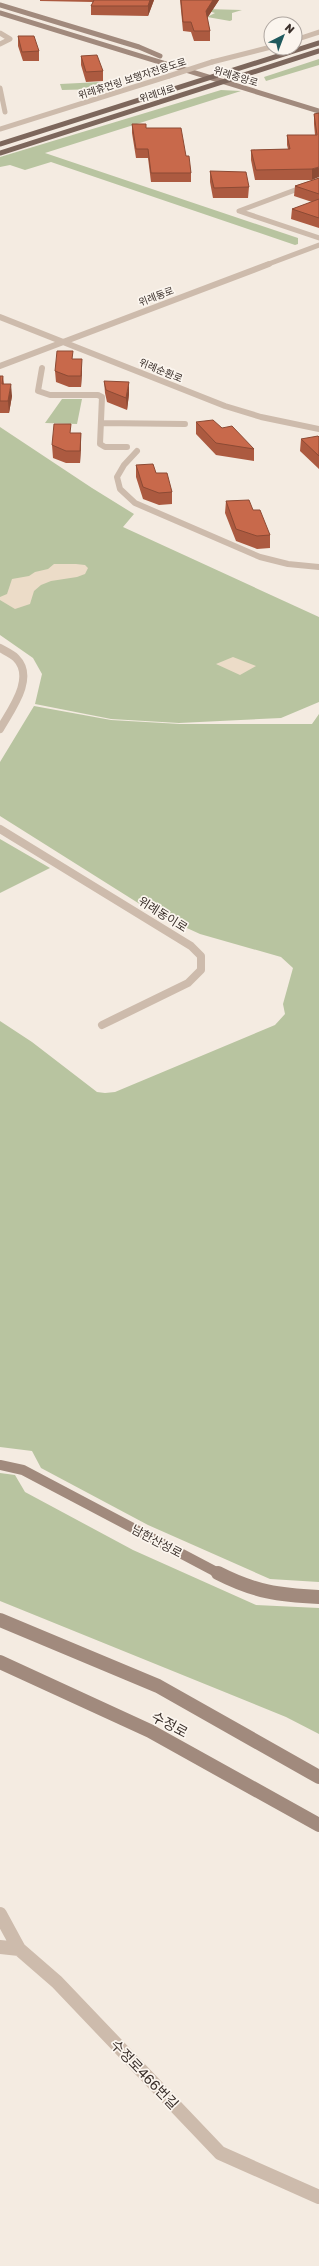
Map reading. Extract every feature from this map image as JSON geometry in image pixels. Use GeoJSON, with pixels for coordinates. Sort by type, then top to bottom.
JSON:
{"type":"FeatureCollection","features":[{"type":"Feature","properties":{"kind":"main road","name":"위례중앙로"},"geometry":{"type":"LineString","coordinates":[[0,5],[139,47],[160,56]]}},
{"type":"Feature","properties":{"kind":"main road","name":"위례중앙로"},"geometry":{"type":"LineString","coordinates":[[0,8],[319,106]]}},
{"type":"Feature","properties":{"kind":"main road","name":"위례중앙로"},"geometry":{"type":"LineString","coordinates":[[0,13],[319,111]]}},
{"type":"Feature","properties":{"kind":"main road","name":"위례중앙로"},"geometry":{"type":"LineString","coordinates":[[0,17],[120,54],[148,59]]}},
{"type":"Feature","properties":{"kind":"main road","name":"위례대로"},"geometry":{"type":"LineString","coordinates":[[0,144],[217,74],[319,43]]}},
{"type":"Feature","properties":{"kind":"main road","name":"위례대로"},"geometry":{"type":"LineString","coordinates":[[0,153],[319,51]]}},
{"type":"Feature","properties":{"kind":"main road","name":"남한산성로"},"geometry":{"type":"LineString","coordinates":[[0,1465],[23,1470],[241,1585],[277,1595],[319,1597]]}},
{"type":"Feature","properties":{"kind":"main road"},"geometry":{"type":"LineString","coordinates":[[0,1620],[158,1686],[319,1777]]}},
{"type":"Feature","properties":{"kind":"main road","name":"수정로"},"geometry":{"type":"LineString","coordinates":[[0,1662],[150,1731],[319,1825]]}},
{"type":"Feature","properties":{"kind":"street"},"geometry":{"type":"LineString","coordinates":[[303,37],[319,32]]}},
{"type":"Feature","properties":{"kind":"street"},"geometry":{"type":"LineString","coordinates":[[0,33],[10,39],[0,44]]}},
{"type":"Feature","properties":{"kind":"street","name":"위례휴먼링 보행자전용도로"},"geometry":{"type":"LineString","coordinates":[[0,129],[212,62],[263,49]]}},
{"type":"Feature","properties":{"kind":"street"},"geometry":{"type":"LineString","coordinates":[[0,88],[5,112]]}},
{"type":"Feature","properties":{"kind":"street"},"geometry":{"type":"LineString","coordinates":[[319,182],[239,210],[319,238]]}},
{"type":"Feature","properties":{"kind":"street","name":"위례동로"},"geometry":{"type":"LineString","coordinates":[[0,366],[319,245]]}},
{"type":"Feature","properties":{"kind":"street","name":"위례순환로"},"geometry":{"type":"LineString","coordinates":[[0,317],[225,406],[261,417],[319,429]]}},
{"type":"Feature","properties":{"kind":"street"},"geometry":{"type":"LineString","coordinates":[[42,368],[38,391],[50,395],[98,395],[102,397],[100,444],[105,447],[127,447]]}},
{"type":"Feature","properties":{"kind":"street"},"geometry":{"type":"LineString","coordinates":[[101,423],[185,424]]}},
{"type":"Feature","properties":{"kind":"street"},"geometry":{"type":"LineString","coordinates":[[137,451],[121,468],[116,478],[117,487],[122,495],[135,503],[260,557],[288,564],[319,567]]}},
{"type":"Feature","properties":{"kind":"street"},"geometry":{"type":"LineString","coordinates":[[0,648],[16,659],[23,669],[23,680],[0,729]]}},
{"type":"Feature","properties":{"kind":"street","name":"위례동이로"},"geometry":{"type":"LineString","coordinates":[[0,829],[191,946],[201,956],[201,970],[188,984],[102,1025]]}},
{"type":"Feature","properties":{"kind":"street","name":"수정로466번길"},"geometry":{"type":"LineString","coordinates":[[0,1914],[19,1949],[57,1982],[220,2153],[319,2197]]}},
{"type":"Feature","properties":{"kind":"street"},"geometry":{"type":"LineString","coordinates":[[0,1947],[19,1949]]}},
{"type":"Feature","properties":{"kind":"green space"},"geometry":{"type":"Polygon","coordinates":[[[205,10],[242,10],[232,13],[232,20],[230,21],[207,17],[215,13],[205,10]]]}},
{"type":"Feature","properties":{"kind":"green space"},"geometry":{"type":"Polygon","coordinates":[[[319,59],[319,65],[266,81],[264,77],[319,59]]]}},
{"type":"Feature","properties":{"kind":"green space"},"geometry":{"type":"Polygon","coordinates":[[[100,82],[102,89],[62,90],[60,84],[100,82]]]}},
{"type":"Feature","properties":{"kind":"green space"},"geometry":{"type":"Polygon","coordinates":[[[221,90],[241,91],[45,153],[298,238],[298,244],[295,245],[51,162],[25,170],[10,165],[0,167],[0,157],[221,90]]]}},
{"type":"Feature","properties":{"kind":"green space"},"geometry":{"type":"Polygon","coordinates":[[[62,399],[82,399],[77,424],[45,423],[62,399]]]}},
{"type":"Feature","properties":{"kind":"green space"},"geometry":{"type":"Polygon","coordinates":[[[0,427],[134,514],[123,527],[319,617],[319,702],[281,718],[179,723],[111,719],[35,704],[42,674],[33,658],[0,635],[0,427]]]}},
{"type":"Feature","properties":{"kind":"green space"},"geometry":{"type":"Polygon","coordinates":[[[34,706],[111,720],[180,724],[312,724],[319,714],[319,1582],[270,1579],[148,1525],[41,1468],[32,1451],[0,1447],[0,1021],[32,1042],[97,1092],[115,1092],[275,1025],[285,1014],[283,1004],[293,968],[281,957],[200,934],[154,913],[0,816],[0,762],[34,706]]]}},
{"type":"Feature","properties":{"kind":"green space"},"geometry":{"type":"Polygon","coordinates":[[[0,839],[50,868],[0,893],[0,839]]]}},
{"type":"Feature","properties":{"kind":"green space"},"geometry":{"type":"Polygon","coordinates":[[[0,1473],[15,1475],[25,1492],[133,1550],[256,1605],[319,1608],[319,1734],[286,1717],[0,1601],[0,1473]]]}},
{"type":"Feature","properties":{"kind":"shaded area"},"geometry":{"type":"Polygon","coordinates":[[[54,564],[85,565],[88,568],[85,574],[77,577],[51,581],[41,585],[34,591],[30,604],[15,609],[0,600],[0,597],[7,594],[12,579],[29,576],[35,572],[48,569],[54,564]]]}},
{"type":"Feature","properties":{"kind":"shaded area"},"geometry":{"type":"Polygon","coordinates":[[[233,657],[256,666],[240,675],[216,664],[233,657]]]}},
{"type":"Feature","properties":{"kind":"building"},"geometry":{"type":"Polygon","coordinates":[[[94,0],[150,0],[148,6],[91,6],[94,0]]]}},
{"type":"Feature","properties":{"kind":"building"},"geometry":{"type":"Polygon","coordinates":[[[181,0],[213,0],[206,11],[210,31],[194,31],[191,22],[183,22],[181,0]]]}},
{"type":"Feature","properties":{"kind":"building"},"geometry":{"type":"Polygon","coordinates":[[[18,36],[34,36],[39,51],[22,52],[18,36]]]}},
{"type":"Feature","properties":{"kind":"building"},"geometry":{"type":"Polygon","coordinates":[[[97,55],[103,71],[86,72],[81,56],[97,55]]]}},
{"type":"Feature","properties":{"kind":"building"},"geometry":{"type":"Polygon","coordinates":[[[319,113],[319,167],[312,169],[256,170],[251,150],[290,149],[287,135],[317,135],[314,114],[319,113]]]}},
{"type":"Feature","properties":{"kind":"building"},"geometry":{"type":"Polygon","coordinates":[[[132,124],[146,124],[146,128],[181,128],[186,156],[189,156],[191,173],[151,173],[148,149],[136,149],[132,124]]]}},
{"type":"Feature","properties":{"kind":"building"},"geometry":{"type":"Polygon","coordinates":[[[210,171],[246,172],[249,187],[214,188],[210,171]]]}},
{"type":"Feature","properties":{"kind":"building"},"geometry":{"type":"Polygon","coordinates":[[[319,178],[319,194],[295,186],[319,178]]]}},
{"type":"Feature","properties":{"kind":"building"},"geometry":{"type":"Polygon","coordinates":[[[319,199],[319,218],[292,209],[319,199]]]}},
{"type":"Feature","properties":{"kind":"building"},"geometry":{"type":"Polygon","coordinates":[[[57,351],[73,351],[72,359],[82,359],[81,376],[68,376],[55,371],[57,351]]]}},
{"type":"Feature","properties":{"kind":"building"},"geometry":{"type":"Polygon","coordinates":[[[0,376],[3,376],[2,384],[11,384],[8,401],[0,401],[0,376]]]}},
{"type":"Feature","properties":{"kind":"building"},"geometry":{"type":"Polygon","coordinates":[[[104,381],[129,382],[126,398],[106,390],[104,381]]]}},
{"type":"Feature","properties":{"kind":"building"},"geometry":{"type":"Polygon","coordinates":[[[213,420],[222,428],[232,426],[254,449],[216,443],[196,422],[213,420]]]}},
{"type":"Feature","properties":{"kind":"building"},"geometry":{"type":"Polygon","coordinates":[[[54,424],[71,424],[70,433],[81,433],[80,451],[66,451],[52,445],[54,424]]]}},
{"type":"Feature","properties":{"kind":"building"},"geometry":{"type":"Polygon","coordinates":[[[319,437],[319,456],[301,439],[319,437]]]}},
{"type":"Feature","properties":{"kind":"building"},"geometry":{"type":"Polygon","coordinates":[[[153,464],[156,473],[167,473],[172,492],[159,493],[143,487],[136,465],[153,464]]]}},
{"type":"Feature","properties":{"kind":"building"},"geometry":{"type":"Polygon","coordinates":[[[249,500],[253,510],[260,510],[270,535],[257,536],[236,529],[226,501],[249,500]]]}}]}
